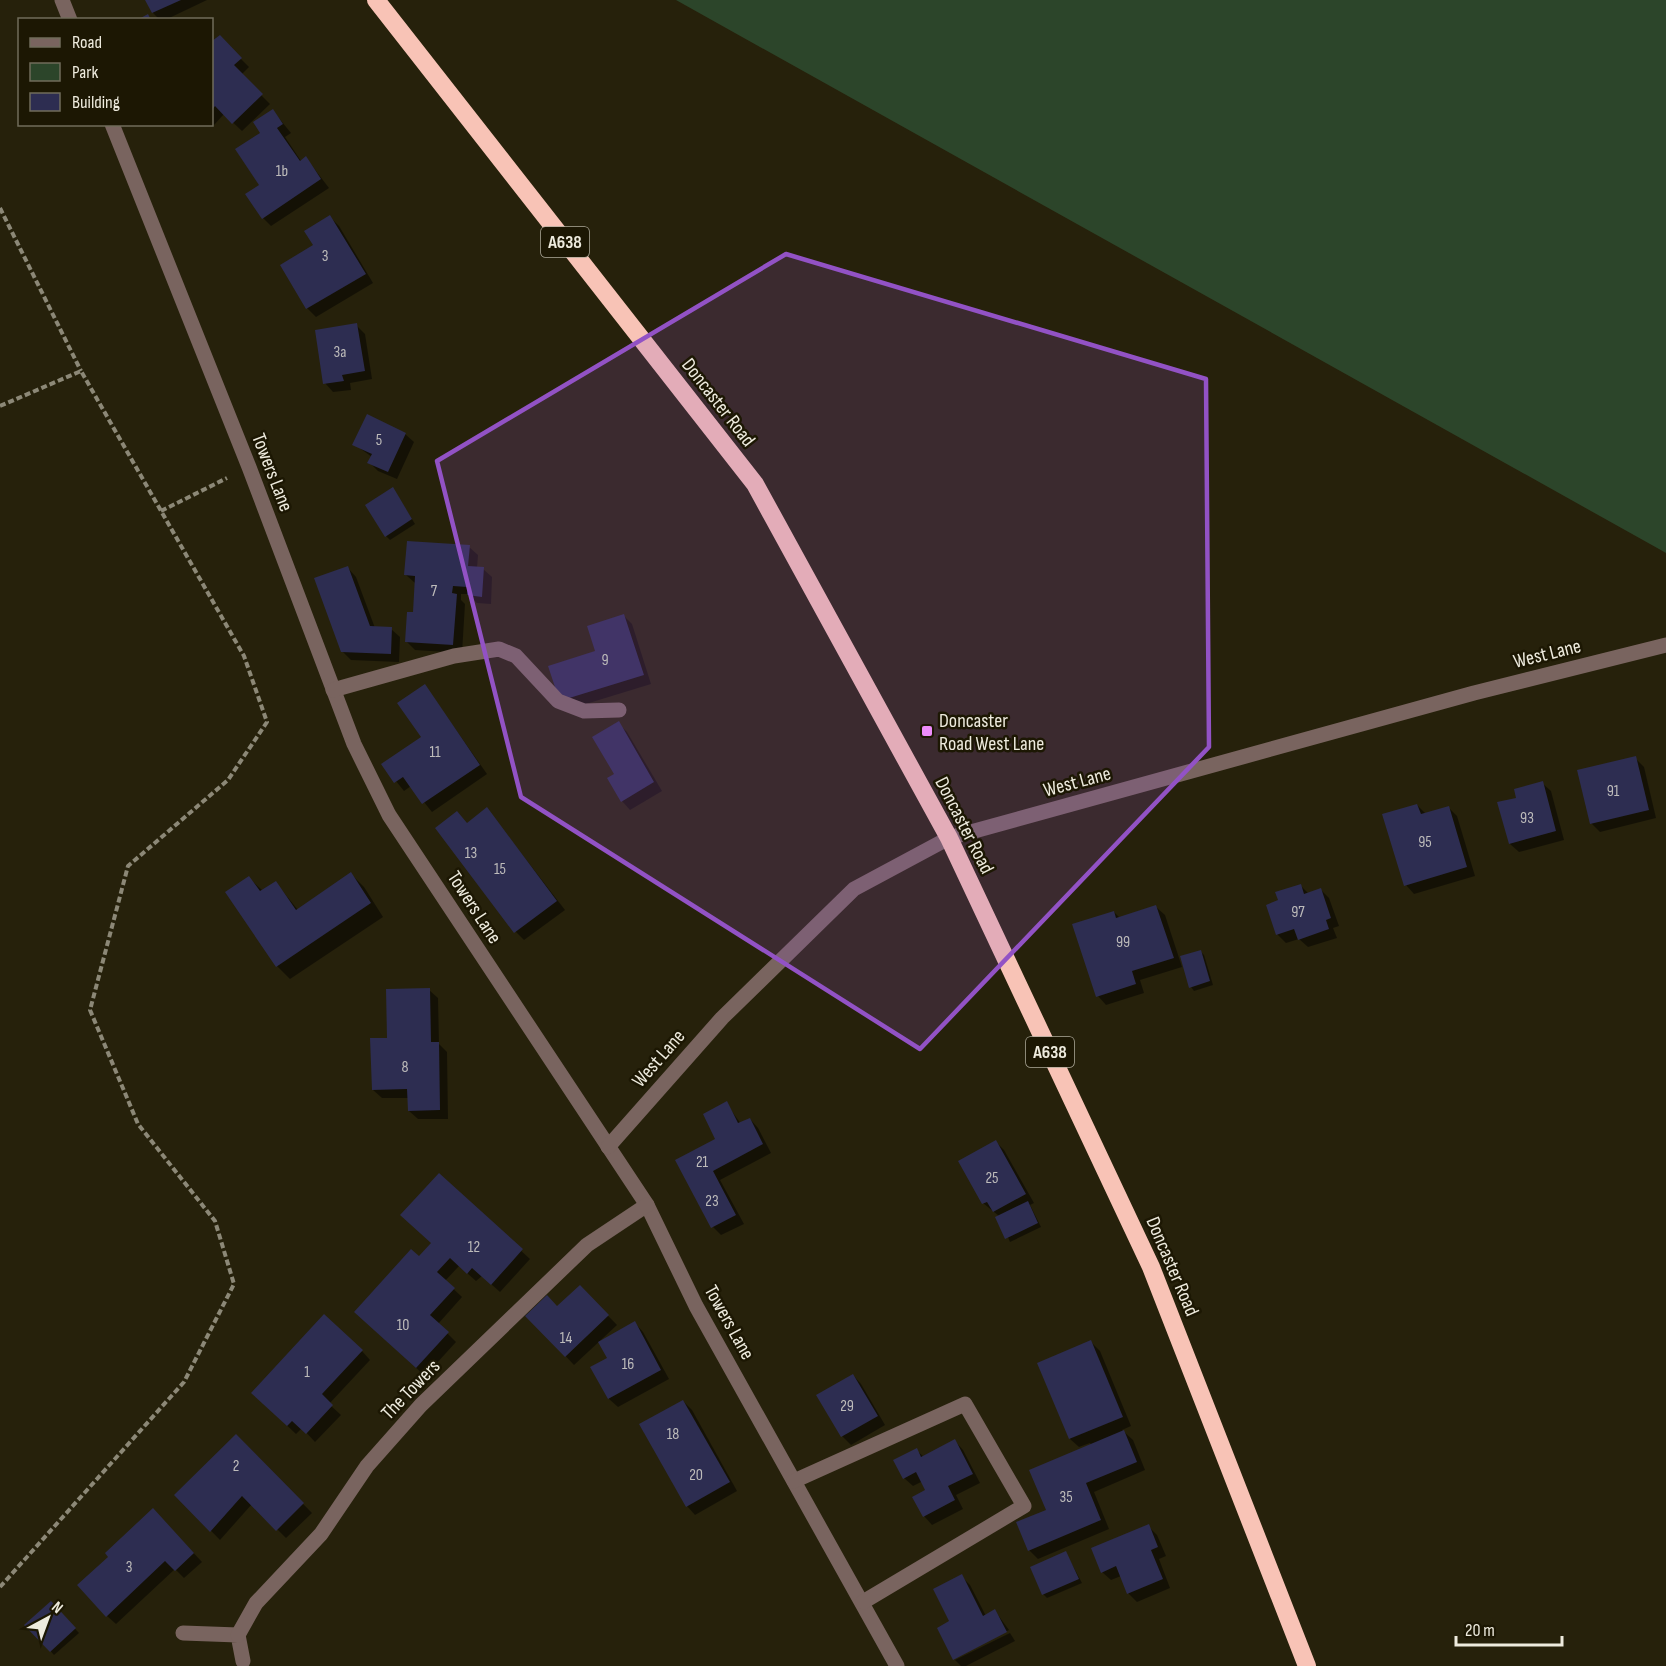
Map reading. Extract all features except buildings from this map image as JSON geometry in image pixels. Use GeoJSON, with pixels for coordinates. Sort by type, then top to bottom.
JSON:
{"type":"FeatureCollection","features":[{"type":"Feature","properties":{"kind":"highway","name":"Doncaster Road"},"geometry":{"type":"LineString","coordinates":[[376,0],[755,484],[949,838],[1151,1267],[1307,1666]]}},
{"type":"Feature","properties":{"kind":"street"},"geometry":{"type":"LineString","coordinates":[[63,0],[69,18]]}},
{"type":"Feature","properties":{"kind":"street","name":"Towers Lane"},"geometry":{"type":"LineString","coordinates":[[113,126],[249,467],[354,744],[389,814],[647,1205],[696,1306],[897,1666]]}},
{"type":"Feature","properties":{"kind":"street","name":"West Lane"},"geometry":{"type":"LineString","coordinates":[[608,1147],[722,1018],[854,889],[949,838],[1474,693],[1666,645]]}},
{"type":"Feature","properties":{"kind":"street"},"geometry":{"type":"LineString","coordinates":[[333,690],[454,656],[499,649],[516,656],[558,701],[584,711],[619,710]]}},
{"type":"Feature","properties":{"kind":"street","name":"The Towers"},"geometry":{"type":"LineString","coordinates":[[238,1635],[256,1603],[321,1534],[367,1466],[420,1405],[587,1245],[647,1205]]}},
{"type":"Feature","properties":{"kind":"street"},"geometry":{"type":"LineString","coordinates":[[794,1481],[965,1404],[1024,1506],[863,1602]]}},
{"type":"Feature","properties":{"kind":"street"},"geometry":{"type":"LineString","coordinates":[[183,1633],[238,1635],[243,1661]]}},
{"type":"Feature","properties":{"kind":"path"},"geometry":{"type":"LineString","coordinates":[[0,208],[81,371],[244,657],[267,722],[228,780],[128,866],[90,1010],[138,1124],[215,1221],[234,1284],[184,1382],[0,1587]]}},
{"type":"Feature","properties":{"kind":"path"},"geometry":{"type":"LineString","coordinates":[[0,405],[81,371]]}},
{"type":"Feature","properties":{"kind":"path"},"geometry":{"type":"LineString","coordinates":[[161,511],[249,467]]}},
{"type":"Feature","properties":{"kind":"highlighted area"},"geometry":{"type":"Polygon","coordinates":[[[786,254],[1206,379],[1209,747],[920,1049],[521,797],[437,461],[786,254]]]}},
{"type":"Feature","properties":{"kind":"green space"},"geometry":{"type":"Polygon","coordinates":[[[676,0],[1666,0],[1666,553],[1659,549],[676,0]]]}},
{"type":"Feature","properties":{"kind":"place","name":"Doncaster Road West Lane"},"geometry":{"type":"Point","coordinates":[927,731]}}]}
